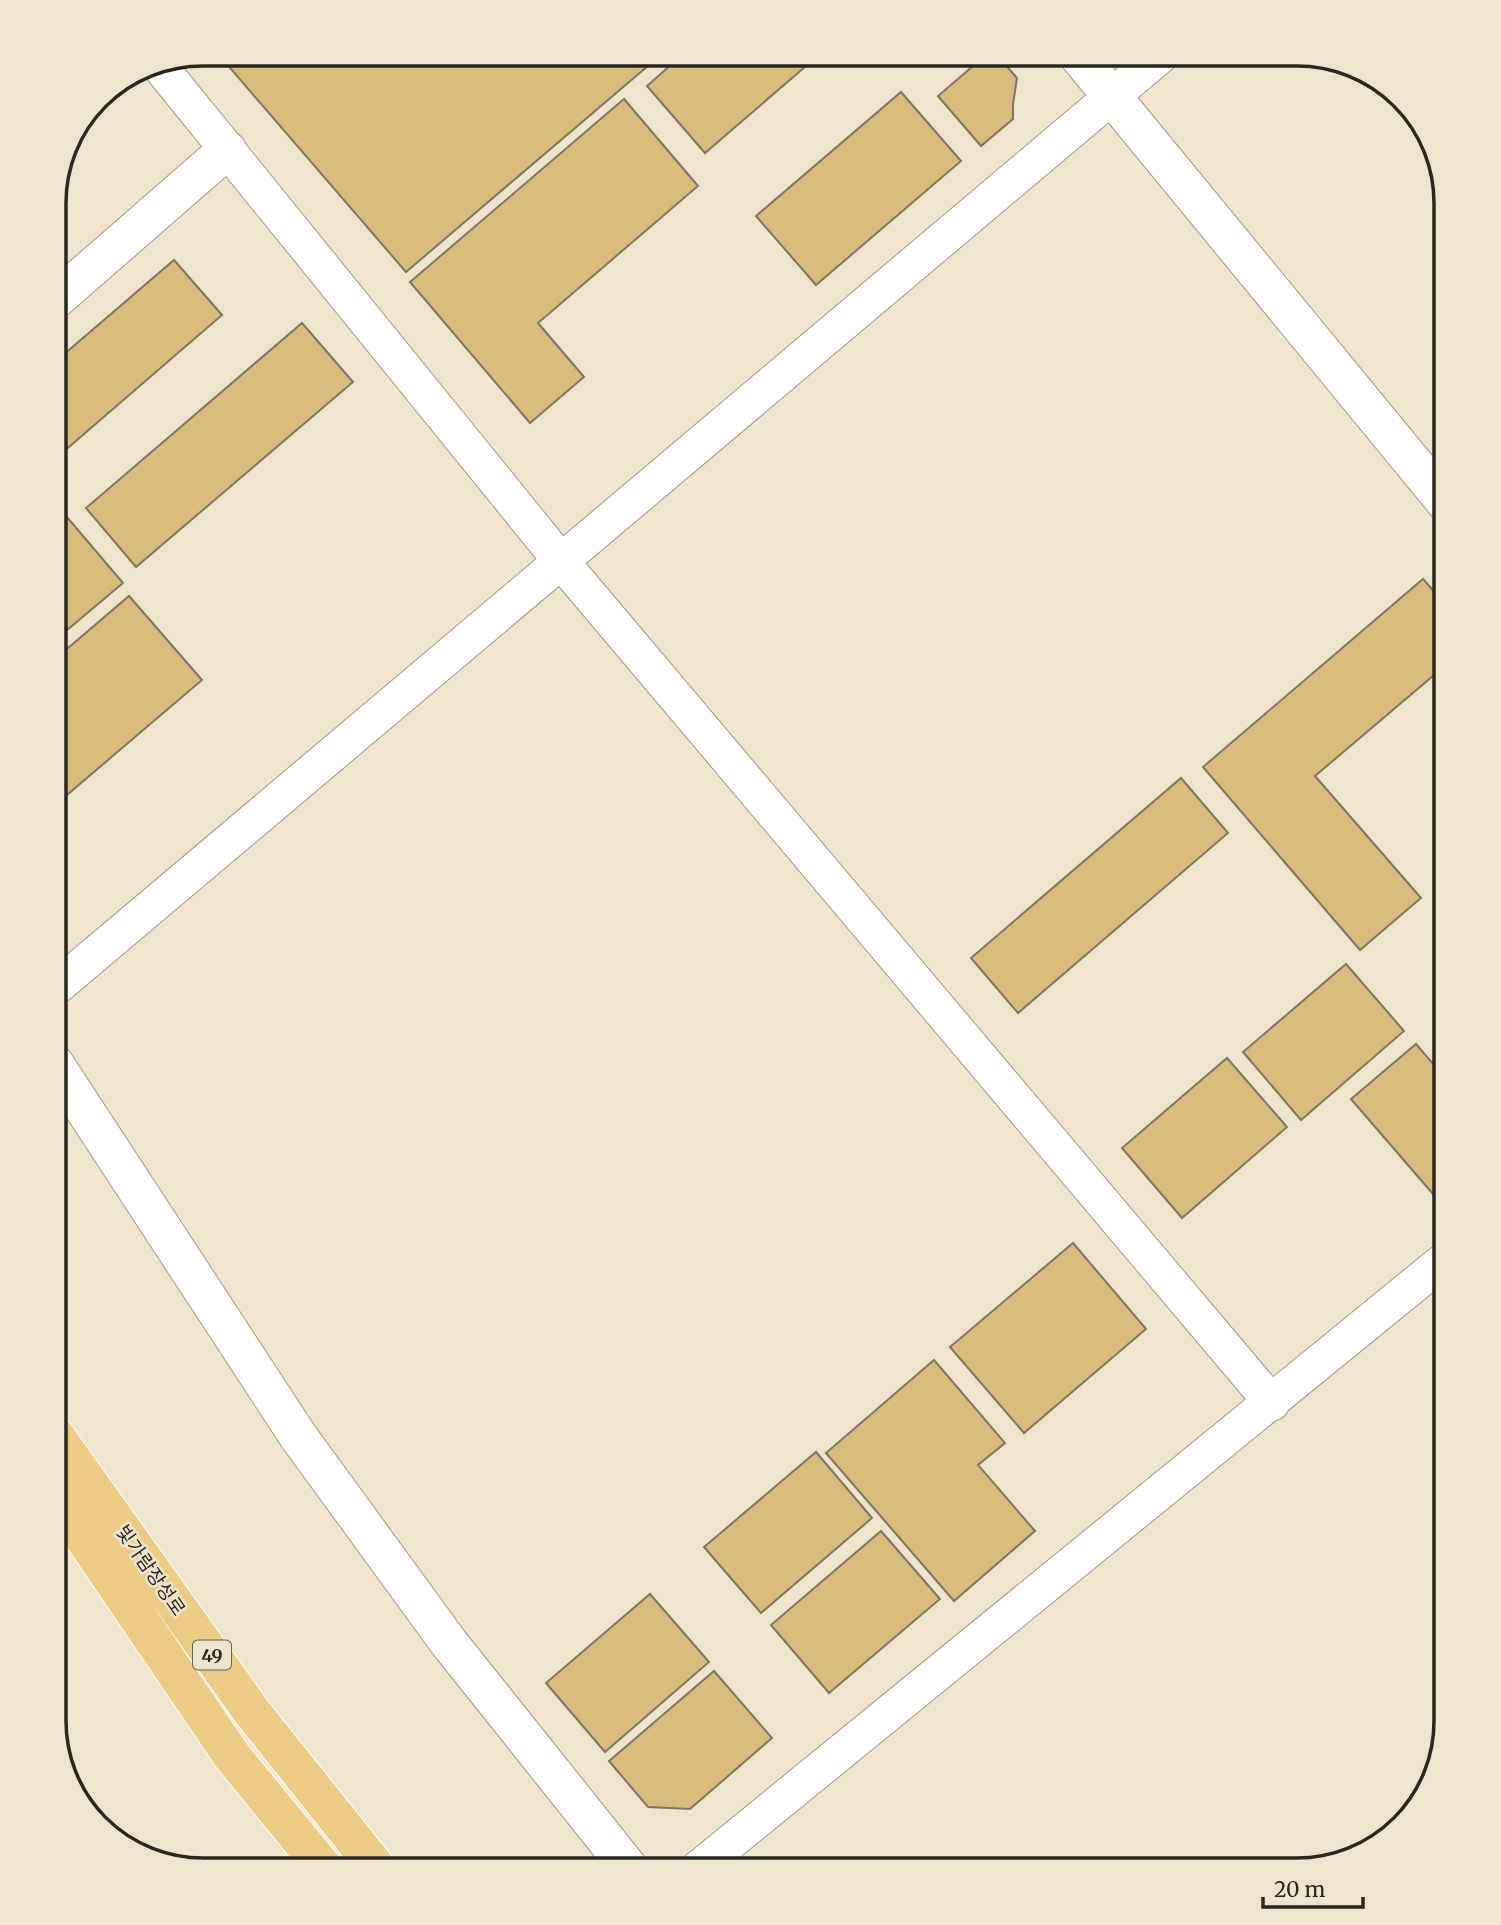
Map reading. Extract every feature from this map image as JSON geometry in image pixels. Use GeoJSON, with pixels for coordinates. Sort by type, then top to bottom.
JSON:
{"type":"FeatureCollection","features":[{"type":"Feature","properties":{"kind":"highway","name":"빛가람장성로"},"geometry":{"type":"LineString","coordinates":[[66,1451],[252,1712],[369,1858]]}},
{"type":"Feature","properties":{"kind":"highway","name":"빛가람장성로"},"geometry":{"type":"LineString","coordinates":[[66,1512],[232,1756],[315,1858]]}},
{"type":"Feature","properties":{"kind":"street"},"geometry":{"type":"LineString","coordinates":[[1088,67],[1434,488]]}},
{"type":"Feature","properties":{"kind":"street"},"geometry":{"type":"LineString","coordinates":[[66,978],[1145,67]]}},
{"type":"Feature","properties":{"kind":"street"},"geometry":{"type":"LineString","coordinates":[[164,72],[560,560],[1272,1403]]}},
{"type":"Feature","properties":{"kind":"street"},"geometry":{"type":"LineString","coordinates":[[67,290],[227,150]]}},
{"type":"Feature","properties":{"kind":"street"},"geometry":{"type":"LineString","coordinates":[[66,1082],[298,1436],[449,1643],[621,1858]]}},
{"type":"Feature","properties":{"kind":"street"},"geometry":{"type":"LineString","coordinates":[[711,1858],[1434,1269]]}},
{"type":"Feature","properties":{"kind":"building"},"geometry":{"type":"Polygon","coordinates":[[[228,66],[647,66],[406,272],[228,66]]]}},
{"type":"Feature","properties":{"kind":"building"},"geometry":{"type":"Polygon","coordinates":[[[669,66],[805,67],[705,153],[647,86],[669,66]]]}},
{"type":"Feature","properties":{"kind":"building"},"geometry":{"type":"Polygon","coordinates":[[[972,67],[1007,67],[1017,78],[1013,119],[981,146],[938,96],[972,67]]]}},
{"type":"Feature","properties":{"kind":"building"},"geometry":{"type":"Polygon","coordinates":[[[901,92],[961,161],[816,285],[756,216],[901,92]]]}},
{"type":"Feature","properties":{"kind":"building"},"geometry":{"type":"Polygon","coordinates":[[[624,99],[698,186],[538,323],[584,377],[530,423],[410,282],[624,99]]]}},
{"type":"Feature","properties":{"kind":"building"},"geometry":{"type":"Polygon","coordinates":[[[174,260],[222,315],[67,449],[67,352],[174,260]]]}},
{"type":"Feature","properties":{"kind":"building"},"geometry":{"type":"Polygon","coordinates":[[[302,323],[353,382],[136,567],[86,508],[302,323]]]}},
{"type":"Feature","properties":{"kind":"building"},"geometry":{"type":"Polygon","coordinates":[[[67,517],[123,583],[67,630],[67,517]]]}},
{"type":"Feature","properties":{"kind":"building"},"geometry":{"type":"Polygon","coordinates":[[[1423,579],[1434,591],[1434,675],[1315,776],[1421,898],[1360,950],[1203,767],[1423,579]]]}},
{"type":"Feature","properties":{"kind":"building"},"geometry":{"type":"Polygon","coordinates":[[[129,596],[202,680],[67,795],[67,649],[129,596]]]}},
{"type":"Feature","properties":{"kind":"building"},"geometry":{"type":"Polygon","coordinates":[[[1181,778],[1228,833],[1018,1013],[971,958],[1181,778]]]}},
{"type":"Feature","properties":{"kind":"building"},"geometry":{"type":"Polygon","coordinates":[[[1346,964],[1404,1031],[1301,1120],[1243,1052],[1346,964]]]}},
{"type":"Feature","properties":{"kind":"building"},"geometry":{"type":"Polygon","coordinates":[[[1416,1044],[1434,1065],[1434,1195],[1351,1099],[1416,1044]]]}},
{"type":"Feature","properties":{"kind":"building"},"geometry":{"type":"Polygon","coordinates":[[[1227,1058],[1287,1127],[1182,1218],[1122,1148],[1227,1058]]]}},
{"type":"Feature","properties":{"kind":"building"},"geometry":{"type":"Polygon","coordinates":[[[1073,1243],[1146,1329],[1024,1433],[950,1347],[1073,1243]]]}},
{"type":"Feature","properties":{"kind":"building"},"geometry":{"type":"Polygon","coordinates":[[[934,1360],[1005,1443],[978,1465],[1035,1531],[954,1601],[826,1453],[934,1360]]]}},
{"type":"Feature","properties":{"kind":"building"},"geometry":{"type":"Polygon","coordinates":[[[816,1452],[872,1518],[761,1613],[704,1547],[816,1452]]]}},
{"type":"Feature","properties":{"kind":"building"},"geometry":{"type":"Polygon","coordinates":[[[881,1531],[940,1599],[829,1693],[771,1625],[881,1531]]]}},
{"type":"Feature","properties":{"kind":"building"},"geometry":{"type":"Polygon","coordinates":[[[650,1594],[709,1662],[605,1752],[546,1683],[650,1594]]]}},
{"type":"Feature","properties":{"kind":"building"},"geometry":{"type":"Polygon","coordinates":[[[714,1671],[772,1738],[690,1809],[648,1807],[609,1761],[714,1671]]]}}]}
